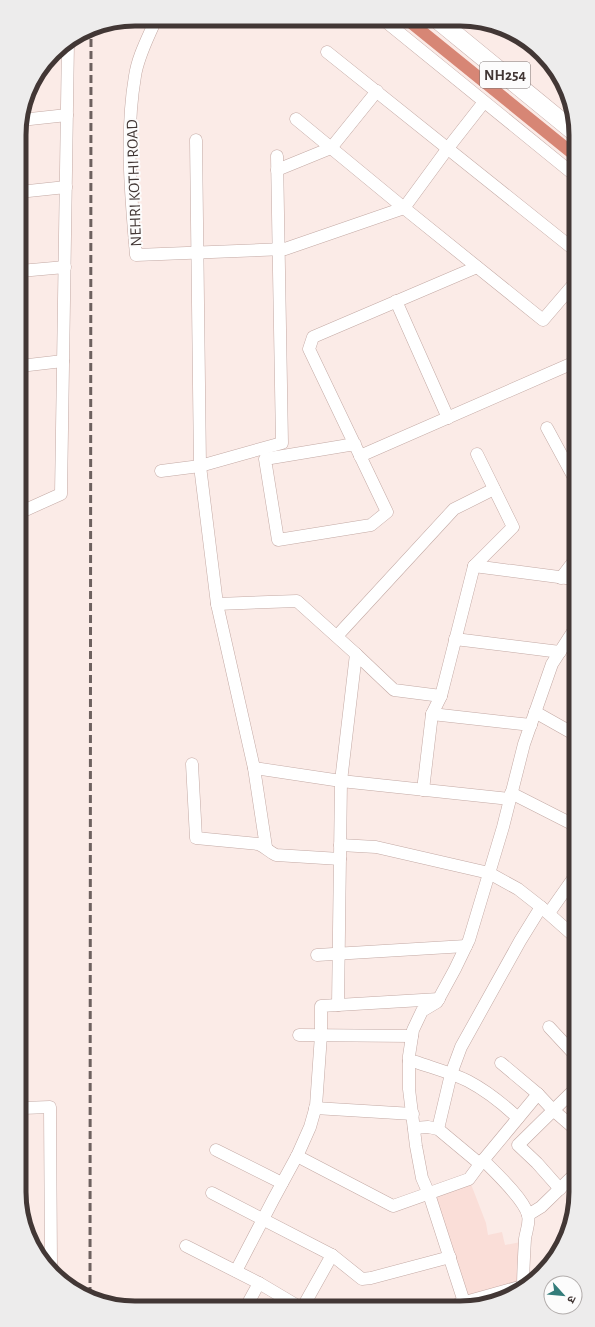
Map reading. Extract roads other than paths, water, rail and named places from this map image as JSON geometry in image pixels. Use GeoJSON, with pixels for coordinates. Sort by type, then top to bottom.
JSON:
{"type":"FeatureCollection","features":[{"type":"Feature","properties":{"kind":"highway","name":"NH254"},"geometry":{"type":"LineString","coordinates":[[445,26],[568,127]]}},
{"type":"Feature","properties":{"kind":"street","name":"NEHRI KOTHI ROAD"},"geometry":{"type":"LineString","coordinates":[[153,26],[141,52],[135,76],[129,131],[136,255],[198,252]]}},
{"type":"Feature","properties":{"kind":"street"},"geometry":{"type":"LineString","coordinates":[[391,26],[569,171]]}},
{"type":"Feature","properties":{"kind":"street"},"geometry":{"type":"LineString","coordinates":[[26,510],[62,494],[68,49]]}},
{"type":"Feature","properties":{"kind":"street"},"geometry":{"type":"LineString","coordinates":[[327,52],[569,246]]}},
{"type":"Feature","properties":{"kind":"street"},"geometry":{"type":"LineString","coordinates":[[277,170],[331,148],[377,91]]}},
{"type":"Feature","properties":{"kind":"street"},"geometry":{"type":"LineString","coordinates":[[198,252],[285,249],[404,208],[484,102]]}},
{"type":"Feature","properties":{"kind":"street"},"geometry":{"type":"LineString","coordinates":[[27,119],[67,115]]}},
{"type":"Feature","properties":{"kind":"street"},"geometry":{"type":"LineString","coordinates":[[296,119],[544,320],[569,290]]}},
{"type":"Feature","properties":{"kind":"street"},"geometry":{"type":"LineString","coordinates":[[196,140],[200,466],[217,604],[254,768],[266,847],[269,852],[276,855],[340,859]]}},
{"type":"Feature","properties":{"kind":"street"},"geometry":{"type":"LineString","coordinates":[[161,471],[200,466],[282,443],[276,156]]}},
{"type":"Feature","properties":{"kind":"street"},"geometry":{"type":"LineString","coordinates":[[26,191],[66,187]]}},
{"type":"Feature","properties":{"kind":"street"},"geometry":{"type":"LineString","coordinates":[[26,270],[65,266]]}},
{"type":"Feature","properties":{"kind":"street"},"geometry":{"type":"LineString","coordinates":[[355,444],[265,459],[278,540],[372,525],[387,512],[355,444],[309,349],[313,337],[477,267]]}},
{"type":"Feature","properties":{"kind":"street"},"geometry":{"type":"LineString","coordinates":[[396,301],[448,418]]}},
{"type":"Feature","properties":{"kind":"street"},"geometry":{"type":"LineString","coordinates":[[26,365],[63,360]]}},
{"type":"Feature","properties":{"kind":"street"},"geometry":{"type":"LineString","coordinates":[[360,456],[569,365]]}},
{"type":"Feature","properties":{"kind":"street"},"geometry":{"type":"LineString","coordinates":[[547,428],[569,469]]}},
{"type":"Feature","properties":{"kind":"street"},"geometry":{"type":"LineString","coordinates":[[423,790],[432,714],[441,696],[474,566],[513,527],[477,454]]}},
{"type":"Feature","properties":{"kind":"street"},"geometry":{"type":"LineString","coordinates":[[337,636],[454,509],[494,489]]}},
{"type":"Feature","properties":{"kind":"street"},"geometry":{"type":"LineString","coordinates":[[474,566],[569,579]]}},
{"type":"Feature","properties":{"kind":"street"},"geometry":{"type":"LineString","coordinates":[[561,578],[569,568]]}},
{"type":"Feature","properties":{"kind":"street"},"geometry":{"type":"LineString","coordinates":[[217,604],[297,601],[337,636],[394,690],[441,696]]}},
{"type":"Feature","properties":{"kind":"street"},"geometry":{"type":"LineString","coordinates":[[461,1301],[450,1257],[429,1194],[422,1178],[416,1146],[409,1089],[409,1061],[412,1036],[413,1030],[422,1012],[439,999],[469,940],[511,796],[524,744],[552,664],[569,638]]}},
{"type":"Feature","properties":{"kind":"street"},"geometry":{"type":"LineString","coordinates":[[455,639],[560,652]]}},
{"type":"Feature","properties":{"kind":"street"},"geometry":{"type":"LineString","coordinates":[[338,1005],[341,781],[356,654]]}},
{"type":"Feature","properties":{"kind":"street"},"geometry":{"type":"LineString","coordinates":[[536,712],[569,731]]}},
{"type":"Feature","properties":{"kind":"street"},"geometry":{"type":"LineString","coordinates":[[432,714],[531,725]]}},
{"type":"Feature","properties":{"kind":"street"},"geometry":{"type":"LineString","coordinates":[[192,764],[196,838],[258,844],[266,847]]}},
{"type":"Feature","properties":{"kind":"street"},"geometry":{"type":"LineString","coordinates":[[254,768],[341,781],[423,790],[511,796],[569,823]]}},
{"type":"Feature","properties":{"kind":"street"},"geometry":{"type":"LineString","coordinates":[[340,845],[376,847],[489,873],[518,888],[569,932]]}},
{"type":"Feature","properties":{"kind":"street"},"geometry":{"type":"LineString","coordinates":[[438,1129],[451,1074],[461,1047],[493,992],[520,940],[569,883]]}},
{"type":"Feature","properties":{"kind":"street"},"geometry":{"type":"LineString","coordinates":[[317,955],[466,946]]}},
{"type":"Feature","properties":{"kind":"street"},"geometry":{"type":"LineString","coordinates":[[236,1272],[297,1156],[310,1127],[315,1108],[321,1035],[320,1006],[439,999]]}},
{"type":"Feature","properties":{"kind":"street"},"geometry":{"type":"LineString","coordinates":[[549,1027],[569,1049]]}},
{"type":"Feature","properties":{"kind":"street"},"geometry":{"type":"LineString","coordinates":[[299,1035],[412,1036]]}},
{"type":"Feature","properties":{"kind":"street"},"geometry":{"type":"LineString","coordinates":[[409,1061],[451,1074],[467,1081],[482,1089],[518,1118]]}},
{"type":"Feature","properties":{"kind":"street"},"geometry":{"type":"LineString","coordinates":[[501,1063],[538,1094],[553,1110],[569,1123]]}},
{"type":"Feature","properties":{"kind":"street"},"geometry":{"type":"LineString","coordinates":[[297,1156],[393,1206],[469,1179],[481,1162],[538,1094]]}},
{"type":"Feature","properties":{"kind":"street"},"geometry":{"type":"LineString","coordinates":[[560,1189],[537,1163],[518,1145],[569,1095]]}},
{"type":"Feature","properties":{"kind":"street"},"geometry":{"type":"LineString","coordinates":[[26,1108],[50,1107],[51,1262]]}},
{"type":"Feature","properties":{"kind":"street"},"geometry":{"type":"LineString","coordinates":[[315,1108],[413,1114]]}},
{"type":"Feature","properties":{"kind":"street"},"geometry":{"type":"LineString","coordinates":[[414,1128],[428,1127],[438,1129],[502,1178],[524,1207],[528,1215],[525,1280]]}},
{"type":"Feature","properties":{"kind":"street"},"geometry":{"type":"LineString","coordinates":[[216,1150],[282,1183]]}},
{"type":"Feature","properties":{"kind":"street"},"geometry":{"type":"LineString","coordinates":[[528,1215],[541,1207],[569,1180]]}},
{"type":"Feature","properties":{"kind":"street"},"geometry":{"type":"LineString","coordinates":[[212,1194],[332,1255],[362,1279],[371,1278],[450,1257]]}},
{"type":"Feature","properties":{"kind":"street"},"geometry":{"type":"LineString","coordinates":[[186,1246],[259,1283],[289,1301]]}},
{"type":"Feature","properties":{"kind":"street"},"geometry":{"type":"LineString","coordinates":[[306,1301],[332,1255]]}},
{"type":"Feature","properties":{"kind":"street"},"geometry":{"type":"LineString","coordinates":[[249,1301],[259,1283]]}},
{"type":"Feature","properties":{"kind":"street"},"geometry":{"type":"LineString","coordinates":[[471,1300],[506,1291]]}},
{"type":"Feature","properties":{"kind":"waterway"},"geometry":{"type":"LineString","coordinates":[[415,26],[569,151]]}},
{"type":"Feature","properties":{"kind":"railway"},"geometry":{"type":"LineString","coordinates":[[90,1291],[91,35]]}}]}
